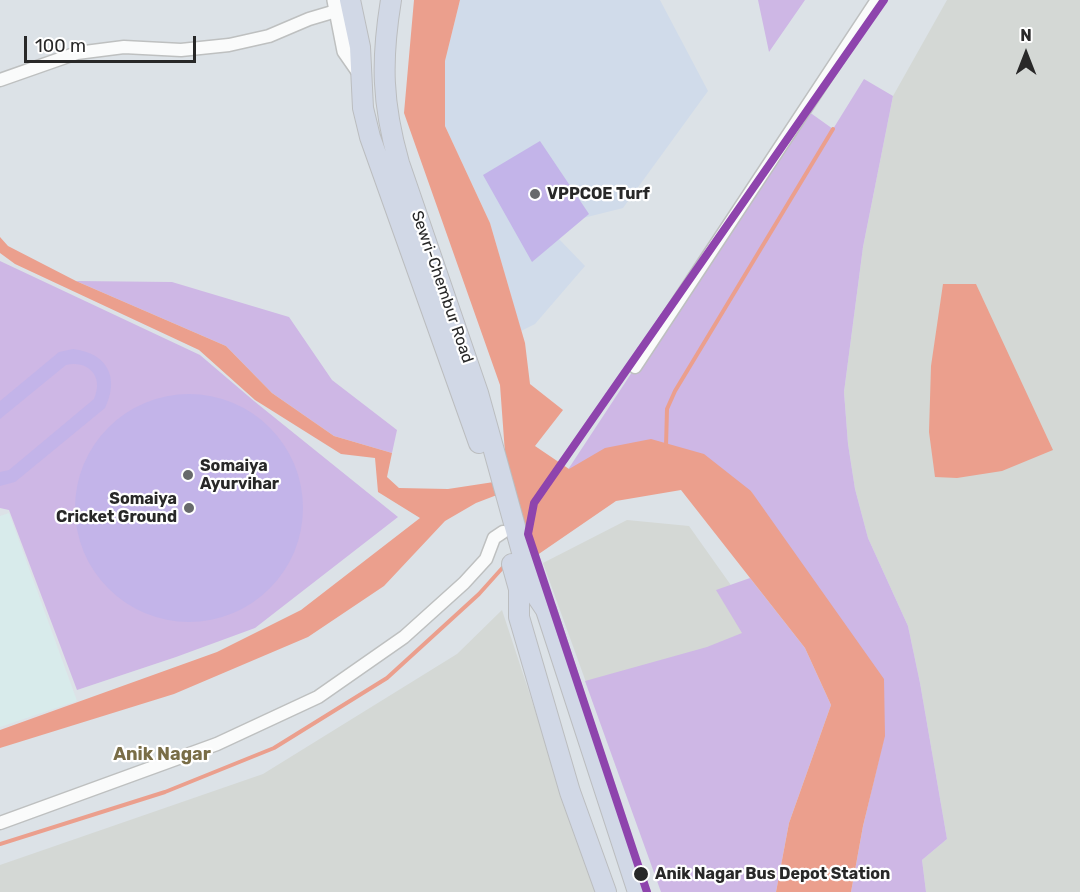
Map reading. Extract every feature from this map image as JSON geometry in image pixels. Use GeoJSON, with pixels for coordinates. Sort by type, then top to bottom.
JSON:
{"type":"FeatureCollection","features":[{"type":"Feature","properties":{"kind":"main road","name":"Sewri-Chembur Road"},"geometry":{"type":"LineString","coordinates":[[391,0],[384,62],[384,96],[389,130],[475,409]]}},
{"type":"Feature","properties":{"kind":"main road"},"geometry":{"type":"LineString","coordinates":[[340,4],[360,47],[363,108],[378,164],[475,409],[521,572],[550,624],[638,892]]}},
{"type":"Feature","properties":{"kind":"main road"},"geometry":{"type":"LineString","coordinates":[[521,572],[519,617],[570,792],[606,892]]}},
{"type":"Feature","properties":{"kind":"main road"},"geometry":{"type":"LineString","coordinates":[[523,630],[550,624]]}},
{"type":"Feature","properties":{"kind":"street"},"geometry":{"type":"LineString","coordinates":[[635,367],[877,0]]}},
{"type":"Feature","properties":{"kind":"street"},"geometry":{"type":"LineString","coordinates":[[0,80],[77,53],[124,47],[181,50],[229,45],[269,36],[340,4],[345,51],[361,74]]}},
{"type":"Feature","properties":{"kind":"street"},"geometry":{"type":"LineString","coordinates":[[0,823],[217,744],[318,697],[404,637],[464,583],[486,559],[494,538],[510,539]]}},
{"type":"Feature","properties":{"kind":"shaded area"},"geometry":{"type":"Polygon","coordinates":[[[414,0],[460,0],[445,61],[445,126],[490,223],[525,343],[530,384],[563,410],[535,446],[569,469],[605,448],[651,439],[704,454],[751,491],[884,679],[885,736],[863,826],[851,892],[776,892],[789,823],[831,705],[805,648],[681,490],[616,501],[530,560],[510,490],[476,503],[445,521],[384,586],[308,637],[174,694],[0,748],[0,730],[217,652],[301,610],[420,518],[378,492],[375,458],[341,454],[255,400],[199,350],[15,264],[0,253],[0,237],[8,246],[76,281],[226,346],[272,393],[334,436],[392,453],[387,477],[399,488],[448,489],[507,480],[500,385],[404,113],[414,0]]]}},
{"type":"Feature","properties":{"kind":"shaded area"},"geometry":{"type":"Polygon","coordinates":[[[460,0],[660,0],[708,91],[623,208],[575,220],[559,239],[585,266],[535,324],[521,331],[490,223],[445,126],[445,61],[460,0]]]}},
{"type":"Feature","properties":{"kind":"shaded area"},"geometry":{"type":"Polygon","coordinates":[[[758,0],[805,0],[769,52],[758,0]]]}},
{"type":"Feature","properties":{"kind":"shaded area"},"geometry":{"type":"Polygon","coordinates":[[[947,0],[1080,0],[1080,892],[926,892],[922,860],[947,839],[920,683],[908,626],[868,538],[855,489],[848,444],[844,392],[863,247],[893,96],[947,0]]]}},
{"type":"Feature","properties":{"kind":"shaded area"},"geometry":{"type":"Polygon","coordinates":[[[864,79],[893,96],[863,247],[844,392],[848,444],[855,489],[868,538],[908,626],[947,839],[922,860],[926,892],[851,892],[863,826],[884,738],[751,491],[567,471],[805,109],[833,129],[864,79]]]}},
{"type":"Feature","properties":{"kind":"shaded area","name":"VPPCOE Turf"},"geometry":{"type":"Polygon","coordinates":[[[540,141],[589,214],[532,262],[483,175],[540,141]]]}},
{"type":"Feature","properties":{"kind":"shaded area","name":"Somaiya Ayurvihar"},"geometry":{"type":"Polygon","coordinates":[[[0,261],[200,355],[398,517],[255,628],[77,690],[9,510],[0,508],[0,261]]]}},
{"type":"Feature","properties":{"kind":"shaded area"},"geometry":{"type":"Polygon","coordinates":[[[76,281],[172,282],[289,317],[332,380],[397,430],[392,453],[334,436],[272,393],[226,346],[76,281]]]}},
{"type":"Feature","properties":{"kind":"shaded area"},"geometry":{"type":"Polygon","coordinates":[[[943,284],[976,284],[1053,450],[1002,471],[957,478],[935,477],[929,432],[931,366],[943,284]]]}},
{"type":"Feature","properties":{"kind":"shaded area"},"geometry":{"type":"Polygon","coordinates":[[[73,349],[85,351],[94,356],[107,368],[111,386],[105,408],[15,482],[0,486],[0,472],[9,470],[94,399],[97,384],[92,372],[81,365],[66,365],[0,419],[0,401],[59,352],[73,349]]]}},
{"type":"Feature","properties":{"kind":"shaded area","name":"Somaiya Cricket Ground"},"geometry":{"type":"Polygon","coordinates":[[[189,394],[222,399],[243,408],[261,420],[277,436],[289,454],[298,475],[303,508],[298,541],[289,562],[277,580],[261,596],[243,608],[222,617],[189,622],[156,617],[135,608],[117,596],[101,580],[89,562],[80,541],[75,508],[80,475],[89,454],[101,436],[117,420],[135,408],[156,399],[189,394]]]}},
{"type":"Feature","properties":{"kind":"shaded area"},"geometry":{"type":"Polygon","coordinates":[[[9,513],[77,701],[0,727],[0,516],[9,513]]]}},
{"type":"Feature","properties":{"kind":"shaded area"},"geometry":{"type":"Polygon","coordinates":[[[627,520],[689,526],[813,701],[627,796],[543,563],[627,520]]]}},
{"type":"Feature","properties":{"kind":"shaded area"},"geometry":{"type":"Polygon","coordinates":[[[750,578],[805,648],[831,705],[789,823],[776,892],[661,892],[585,681],[707,647],[742,633],[716,590],[750,578]]]}},
{"type":"Feature","properties":{"kind":"shaded area"},"geometry":{"type":"Polygon","coordinates":[[[502,610],[595,892],[0,892],[0,865],[263,774],[457,654],[502,610]]]}},
{"type":"Feature","properties":{"kind":"waterway"},"geometry":{"type":"LineString","coordinates":[[666,446],[667,409],[675,391],[833,129]]}},
{"type":"Feature","properties":{"kind":"waterway"},"geometry":{"type":"LineString","coordinates":[[0,844],[165,792],[274,748],[387,678],[479,594],[505,565]]}},
{"type":"Feature","properties":{"kind":"transit line"},"geometry":{"type":"LineString","coordinates":[[647,892],[528,534],[534,503],[884,0]]}},
{"type":"Feature","properties":{"kind":"place","name":"VPPCOE Turf"},"geometry":{"type":"Point","coordinates":[535,194]}},
{"type":"Feature","properties":{"kind":"place","name":"Somaiya Ayurvihar"},"geometry":{"type":"Point","coordinates":[188,475]}},
{"type":"Feature","properties":{"kind":"place","name":"Somaiya Cricket Ground"},"geometry":{"type":"Point","coordinates":[189,508]}},
{"type":"Feature","properties":{"kind":"place","name":"Anik Nagar Bus Depot Station"},"geometry":{"type":"Point","coordinates":[641,874]}},
{"type":"Feature","properties":{"kind":"district","name":"Anik Nagar"},"geometry":{"type":"Point","coordinates":[162,755]}}]}
